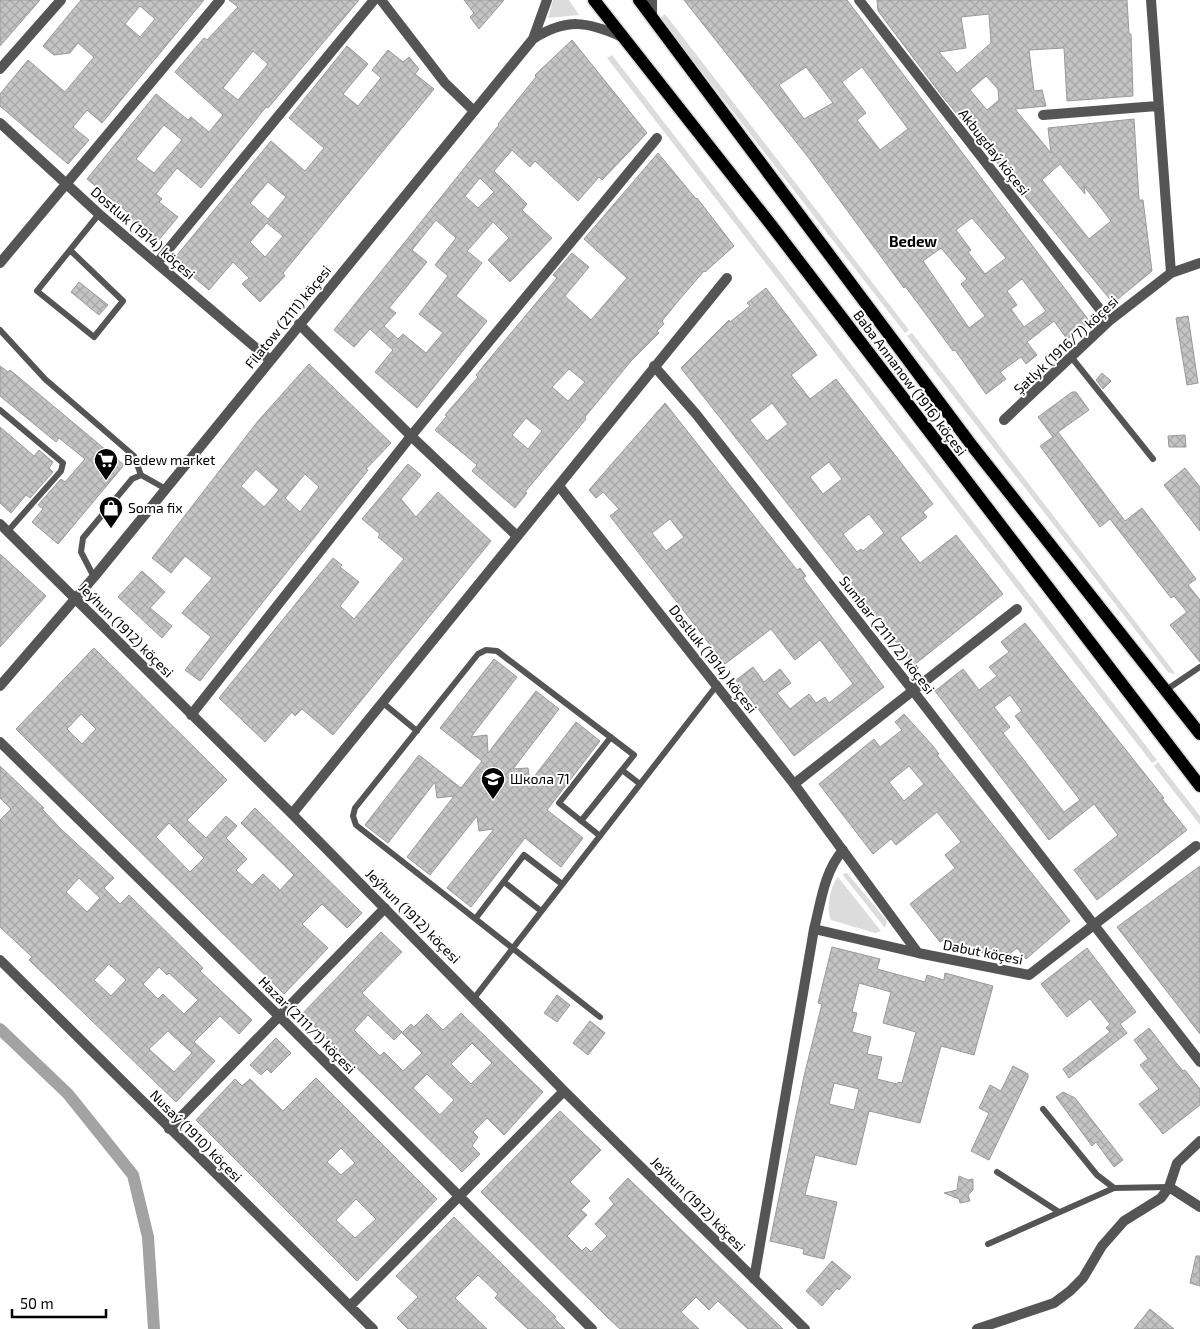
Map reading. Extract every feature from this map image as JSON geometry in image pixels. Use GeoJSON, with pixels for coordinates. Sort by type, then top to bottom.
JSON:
{"type":"FeatureCollection","features":[{"type":"Feature","properties":{"kind":"main road","name":"Baba Annanow (1916) köçesi"},"geometry":{"type":"LineString","coordinates":[[594,0],[766,218],[1200,786]]}},
{"type":"Feature","properties":{"kind":"main road","name":"Baba Annanow (1916) köçesi"},"geometry":{"type":"LineString","coordinates":[[638,0],[973,447],[1200,734]]}},
{"type":"Feature","properties":{"kind":"street"},"geometry":{"type":"LineString","coordinates":[[0,69],[61,0]]}},
{"type":"Feature","properties":{"kind":"street"},"geometry":{"type":"LineString","coordinates":[[0,263],[220,0]]}},
{"type":"Feature","properties":{"kind":"street"},"geometry":{"type":"LineString","coordinates":[[157,263],[374,0]]}},
{"type":"Feature","properties":{"kind":"street"},"geometry":{"type":"LineString","coordinates":[[380,0],[445,83],[473,110]]}},
{"type":"Feature","properties":{"kind":"street"},"geometry":{"type":"LineString","coordinates":[[533,39],[547,0]]}},
{"type":"Feature","properties":{"kind":"street"},"geometry":{"type":"LineString","coordinates":[[652,0],[652,18]]}},
{"type":"Feature","properties":{"kind":"street","name":"Akbugdaý köçesi"},"geometry":{"type":"LineString","coordinates":[[859,0],[1109,321]]}},
{"type":"Feature","properties":{"kind":"street"},"geometry":{"type":"LineString","coordinates":[[1151,0],[1171,273]]}},
{"type":"Feature","properties":{"kind":"street","name":"Filatow (2111) köçesi"},"geometry":{"type":"LineString","coordinates":[[0,686],[94,577],[473,110],[533,39],[550,28],[566,23],[587,24],[624,38]]}},
{"type":"Feature","properties":{"kind":"street"},"geometry":{"type":"LineString","coordinates":[[1043,115],[1158,106]]}},
{"type":"Feature","properties":{"kind":"street","name":"Dostluk (1914) köçesi"},"geometry":{"type":"LineString","coordinates":[[0,123],[99,214],[270,360]]}},
{"type":"Feature","properties":{"kind":"street"},"geometry":{"type":"LineString","coordinates":[[191,715],[411,436],[657,138]]}},
{"type":"Feature","properties":{"kind":"street","name":"Şatlyk (1916/7) köçesi"},"geometry":{"type":"LineString","coordinates":[[1004,420],[1072,358],[1109,321],[1171,273],[1200,263]]}},
{"type":"Feature","properties":{"kind":"street"},"geometry":{"type":"LineString","coordinates":[[292,814],[727,278]]}},
{"type":"Feature","properties":{"kind":"street"},"geometry":{"type":"LineString","coordinates":[[299,324],[411,436],[517,536]]}},
{"type":"Feature","properties":{"kind":"street","name":"Sumbar (2111/2) köçesi"},"geometry":{"type":"LineString","coordinates":[[654,366],[696,414],[1095,924],[1200,1062]]}},
{"type":"Feature","properties":{"kind":"street","name":"Dostluk (1914) köçesi"},"geometry":{"type":"LineString","coordinates":[[559,486],[794,784],[918,954]]}},
{"type":"Feature","properties":{"kind":"street","name":"Jeýhun (1912) köçesi"},"geometry":{"type":"LineString","coordinates":[[4,528],[805,1329]]}},
{"type":"Feature","properties":{"kind":"street"},"geometry":{"type":"LineString","coordinates":[[794,784],[914,692],[1017,609]]}},
{"type":"Feature","properties":{"kind":"street","name":"Hazar (2111/1) köçesi"},"geometry":{"type":"LineString","coordinates":[[0,742],[279,1016],[592,1329]]}},
{"type":"Feature","properties":{"kind":"street","name":"Dabut köçesi"},"geometry":{"type":"LineString","coordinates":[[814,929],[918,954],[1028,975],[1196,846]]}},
{"type":"Feature","properties":{"kind":"street"},"geometry":{"type":"LineString","coordinates":[[754,1279],[814,929],[827,876],[843,850]]}},
{"type":"Feature","properties":{"kind":"street"},"geometry":{"type":"LineString","coordinates":[[169,1129],[385,908]]}},
{"type":"Feature","properties":{"kind":"street","name":"Nusaý (1910) köçesi"},"geometry":{"type":"LineString","coordinates":[[0,960],[169,1129],[374,1329]]}},
{"type":"Feature","properties":{"kind":"street"},"geometry":{"type":"LineString","coordinates":[[350,1306],[564,1090]]}},
{"type":"Feature","properties":{"kind":"street"},"geometry":{"type":"LineString","coordinates":[[977,1329],[1054,1303],[1070,1291],[1084,1278],[1102,1246],[1124,1221],[1161,1198],[1169,1187],[1177,1163],[1200,1141]]}},
{"type":"Feature","properties":{"kind":"street"},"geometry":{"type":"LineString","coordinates":[[1169,1187],[1200,1207]]}},
{"type":"Feature","properties":{"kind":"lane"},"geometry":{"type":"LineString","coordinates":[[70,250],[123,301],[94,337],[37,291],[70,250],[99,214]]}},
{"type":"Feature","properties":{"kind":"lane"},"geometry":{"type":"LineString","coordinates":[[0,330],[45,380],[134,456],[142,474],[166,489]]}},
{"type":"Feature","properties":{"kind":"lane"},"geometry":{"type":"LineString","coordinates":[[1072,358],[1153,460]]}},
{"type":"Feature","properties":{"kind":"lane"},"geometry":{"type":"LineString","coordinates":[[0,410],[63,463],[61,471],[4,528]]}},
{"type":"Feature","properties":{"kind":"lane"},"geometry":{"type":"LineString","coordinates":[[94,577],[82,552],[83,538],[132,479],[142,474]]}},
{"type":"Feature","properties":{"kind":"lane"},"geometry":{"type":"LineString","coordinates":[[581,821],[634,755],[496,651],[478,654],[355,808],[353,816],[356,825],[514,947],[600,1017]]}},
{"type":"Feature","properties":{"kind":"lane"},"geometry":{"type":"LineString","coordinates":[[1166,690],[1200,667]]}},
{"type":"Feature","properties":{"kind":"lane"},"geometry":{"type":"LineString","coordinates":[[476,998],[541,911],[717,685]]}},
{"type":"Feature","properties":{"kind":"lane"},"geometry":{"type":"LineString","coordinates":[[383,704],[417,731]]}},
{"type":"Feature","properties":{"kind":"lane"},"geometry":{"type":"LineString","coordinates":[[600,836],[559,803],[611,737]]}},
{"type":"Feature","properties":{"kind":"lane"},"geometry":{"type":"LineString","coordinates":[[622,770],[640,784]]}},
{"type":"Feature","properties":{"kind":"lane"},"geometry":{"type":"LineString","coordinates":[[476,918],[524,854],[562,884]]}},
{"type":"Feature","properties":{"kind":"lane"},"geometry":{"type":"LineString","coordinates":[[504,882],[541,911]]}},
{"type":"Feature","properties":{"kind":"lane"},"geometry":{"type":"LineString","coordinates":[[1043,1109],[1097,1175],[1114,1188]]}},
{"type":"Feature","properties":{"kind":"lane"},"geometry":{"type":"LineString","coordinates":[[997,1172],[1059,1212]]}},
{"type":"Feature","properties":{"kind":"lane"},"geometry":{"type":"LineString","coordinates":[[988,1244],[1114,1188],[1169,1187]]}},
{"type":"Feature","properties":{"kind":"shaded area"},"geometry":{"type":"Polygon","coordinates":[[[553,0],[569,0],[579,15],[548,18],[553,0]]]}},
{"type":"Feature","properties":{"kind":"shaded area"},"geometry":{"type":"Polygon","coordinates":[[[665,14],[909,330],[905,333],[660,18],[665,14]]]}},
{"type":"Feature","properties":{"kind":"shaded area"},"geometry":{"type":"Polygon","coordinates":[[[612,55],[1157,760],[1152,763],[607,58],[612,55]]]}},
{"type":"Feature","properties":{"kind":"shaded area"},"geometry":{"type":"Polygon","coordinates":[[[912,333],[1175,673],[1168,672],[907,336],[912,333]]]}},
{"type":"Feature","properties":{"kind":"shaded area"},"geometry":{"type":"Polygon","coordinates":[[[1158,762],[1200,816],[1200,825],[1154,766],[1158,762]]]}},
{"type":"Feature","properties":{"kind":"shaded area"},"geometry":{"type":"Polygon","coordinates":[[[847,873],[887,921],[885,928],[842,874],[847,873]]]}},
{"type":"Feature","properties":{"kind":"shaded area"},"geometry":{"type":"Polygon","coordinates":[[[838,877],[881,931],[875,933],[831,920],[829,910],[830,898],[838,877]]]}},
{"type":"Feature","properties":{"kind":"building"},"geometry":{"type":"Polygon","coordinates":[[[0,0],[40,0],[0,46],[0,0]]]}},
{"type":"Feature","properties":{"kind":"building"},"geometry":{"type":"Polygon","coordinates":[[[81,0],[204,0],[102,123],[87,110],[73,127],[89,140],[68,164],[0,106],[0,94],[28,60],[65,92],[94,57],[78,43],[70,53],[54,55],[43,46],[81,0]],[[140,6],[125,24],[140,37],[155,19],[140,6]]]}},
{"type":"Feature","properties":{"kind":"building"},"geometry":{"type":"Polygon","coordinates":[[[229,0],[359,0],[268,108],[266,107],[201,188],[177,168],[156,194],[162,199],[159,202],[178,217],[157,242],[128,218],[131,215],[87,179],[156,94],[188,120],[191,117],[209,132],[223,115],[175,72],[204,38],[207,40],[238,7],[229,0]],[[253,51],[223,88],[238,100],[268,64],[253,51]],[[164,125],[136,159],[154,173],[182,140],[164,125]]]}},
{"type":"Feature","properties":{"kind":"building"},"geometry":{"type":"Polygon","coordinates":[[[464,0],[504,0],[479,29],[470,17],[474,13],[464,0]]]}},
{"type":"Feature","properties":{"kind":"building"},"geometry":{"type":"Polygon","coordinates":[[[684,0],[847,0],[1090,322],[1067,339],[1054,321],[1027,342],[1037,355],[1026,364],[1021,357],[1000,372],[1006,379],[986,394],[955,350],[953,351],[905,286],[904,288],[808,157],[684,0]],[[806,67],[779,85],[804,119],[833,103],[806,67]],[[862,67],[842,82],[866,113],[857,120],[880,150],[908,129],[862,67]],[[972,218],[956,230],[971,250],[968,252],[985,274],[1006,258],[972,218]],[[941,248],[923,261],[969,328],[985,316],[961,284],[967,279],[941,248]],[[1022,279],[1007,291],[1017,305],[1011,309],[1024,327],[1046,311],[1022,279]]]}},
{"type":"Feature","properties":{"kind":"building"},"geometry":{"type":"Polygon","coordinates":[[[877,0],[1127,0],[1129,34],[1131,34],[1133,96],[1067,101],[1064,48],[1029,50],[1034,91],[1042,90],[1046,106],[1015,109],[1051,153],[1048,128],[1134,119],[1139,200],[1143,200],[1152,271],[1113,303],[943,97],[878,11],[877,0]],[[989,14],[961,17],[966,48],[939,52],[957,73],[991,43],[989,14]],[[986,76],[970,90],[987,110],[999,100],[998,89],[986,76]],[[1060,164],[1042,180],[1089,239],[1111,221],[1084,186],[1085,194],[1060,164]]]}},
{"type":"Feature","properties":{"kind":"building"},"geometry":{"type":"Polygon","coordinates":[[[572,40],[647,133],[602,180],[599,177],[578,201],[535,161],[530,167],[512,150],[494,171],[527,204],[522,210],[552,238],[510,282],[488,260],[509,238],[493,222],[467,251],[482,263],[456,296],[487,321],[417,408],[375,372],[393,350],[370,329],[354,347],[334,330],[499,125],[536,77],[535,75],[572,40]],[[480,178],[465,196],[478,208],[494,192],[480,178]],[[436,220],[412,250],[427,262],[389,308],[396,313],[384,326],[398,339],[403,334],[426,353],[443,333],[419,314],[448,276],[435,265],[456,238],[436,220]]]}},
{"type":"Feature","properties":{"kind":"building"},"geometry":{"type":"Polygon","coordinates":[[[347,46],[368,64],[343,94],[358,106],[381,78],[372,70],[388,50],[403,62],[409,57],[419,69],[415,74],[434,89],[283,273],[285,276],[260,302],[242,284],[249,278],[233,262],[209,290],[173,260],[271,141],[305,171],[324,148],[289,118],[347,46]],[[268,182],[250,203],[268,219],[286,197],[268,182]],[[267,223],[250,242],[265,257],[283,236],[267,223]]]}},
{"type":"Feature","properties":{"kind":"building"},"geometry":{"type":"Polygon","coordinates":[[[658,153],[697,198],[734,246],[704,271],[679,300],[662,321],[664,324],[657,331],[659,333],[631,361],[585,417],[586,419],[525,492],[527,493],[515,508],[472,471],[477,465],[435,430],[447,416],[445,415],[478,377],[476,375],[557,278],[553,275],[572,253],[589,267],[565,296],[591,320],[627,278],[584,239],[658,153]],[[569,369],[552,387],[568,401],[585,382],[569,369]],[[526,418],[512,435],[528,449],[542,431],[526,418]]]}},
{"type":"Feature","properties":{"kind":"building"},"geometry":{"type":"Polygon","coordinates":[[[79,282],[108,305],[99,315],[71,292],[79,282]]]}},
{"type":"Feature","properties":{"kind":"building"},"geometry":{"type":"Polygon","coordinates":[[[766,288],[817,355],[791,375],[810,399],[836,379],[933,504],[923,512],[927,517],[900,538],[920,563],[956,535],[1003,594],[914,665],[681,368],[729,320],[730,322],[750,306],[747,303],[766,288]],[[772,403],[750,420],[767,441],[788,424],[772,403]],[[829,462],[810,477],[823,494],[842,479],[829,462]],[[869,514],[843,534],[857,552],[861,549],[863,551],[884,533],[869,514]]]}},
{"type":"Feature","properties":{"kind":"building"},"geometry":{"type":"Polygon","coordinates":[[[1188,316],[1198,383],[1187,385],[1176,318],[1188,316]]]}},
{"type":"Feature","properties":{"kind":"building"},"geometry":{"type":"Polygon","coordinates":[[[309,364],[391,443],[366,469],[368,470],[200,681],[185,670],[211,637],[182,613],[212,578],[185,556],[171,573],[152,558],[258,421],[309,364]],[[256,469],[241,486],[264,507],[279,490],[256,469]],[[305,474],[285,498],[300,512],[319,487],[305,474]]]}},
{"type":"Feature","properties":{"kind":"building"},"geometry":{"type":"Polygon","coordinates":[[[0,366],[8,372],[10,370],[124,465],[58,544],[32,522],[43,509],[38,505],[61,479],[65,482],[85,459],[59,438],[56,442],[0,396],[0,366]]]}},
{"type":"Feature","properties":{"kind":"building"},"geometry":{"type":"Polygon","coordinates":[[[1102,373],[1111,381],[1103,389],[1096,380],[1102,373]]]}},
{"type":"Feature","properties":{"kind":"building"},"geometry":{"type":"Polygon","coordinates":[[[1072,392],[1076,392],[1089,410],[1058,432],[1125,521],[1142,508],[1196,579],[1188,585],[1200,600],[1200,662],[1170,625],[1187,612],[1174,596],[1171,598],[1110,519],[1100,527],[1040,446],[1053,437],[1038,417],[1072,392]]]}},
{"type":"Feature","properties":{"kind":"building"},"geometry":{"type":"Polygon","coordinates":[[[665,403],[797,570],[800,568],[806,576],[803,578],[884,687],[794,756],[736,680],[753,667],[764,682],[780,669],[791,683],[777,693],[790,709],[809,694],[816,703],[825,697],[829,703],[853,684],[820,640],[795,660],[771,629],[725,664],[610,516],[619,509],[603,492],[596,498],[589,490],[665,403]],[[670,519],[652,533],[666,551],[684,537],[670,519]]]}},
{"type":"Feature","properties":{"kind":"building"},"geometry":{"type":"Polygon","coordinates":[[[0,427],[34,456],[39,450],[53,462],[49,468],[53,472],[30,498],[26,495],[11,513],[0,503],[0,427]]]}},
{"type":"Feature","properties":{"kind":"building"},"geometry":{"type":"Polygon","coordinates":[[[1185,435],[1186,447],[1169,447],[1168,436],[1185,435]]]}},
{"type":"Feature","properties":{"kind":"building"},"geometry":{"type":"Polygon","coordinates":[[[408,464],[421,475],[401,499],[416,517],[438,492],[491,541],[333,735],[302,709],[295,716],[292,712],[265,742],[219,698],[333,558],[342,565],[340,567],[359,582],[340,606],[354,619],[404,559],[378,537],[380,534],[362,519],[408,464]]]}},
{"type":"Feature","properties":{"kind":"building"},"geometry":{"type":"Polygon","coordinates":[[[1185,468],[1200,487],[1200,531],[1164,485],[1185,468]]]}},
{"type":"Feature","properties":{"kind":"building"},"geometry":{"type":"Polygon","coordinates":[[[0,554],[46,596],[0,647],[0,554]]]}},
{"type":"Feature","properties":{"kind":"building"},"geometry":{"type":"Polygon","coordinates":[[[142,571],[165,592],[150,608],[172,626],[162,638],[118,597],[142,571]]]}},
{"type":"Feature","properties":{"kind":"building"},"geometry":{"type":"Polygon","coordinates":[[[1025,623],[1164,798],[1162,799],[1187,830],[1097,900],[1074,870],[1118,835],[1094,804],[1049,840],[935,691],[963,669],[979,690],[997,676],[989,667],[1009,652],[1001,642],[1025,623]],[[1010,695],[994,707],[1010,727],[1003,733],[1064,812],[1080,800],[1015,716],[1022,711],[1010,695]]]}},
{"type":"Feature","properties":{"kind":"building"},"geometry":{"type":"Polygon","coordinates":[[[94,648],[227,780],[187,820],[206,838],[226,816],[237,826],[226,838],[247,859],[236,870],[252,885],[263,874],[280,890],[294,875],[241,823],[255,808],[362,913],[347,928],[322,904],[302,924],[328,948],[284,994],[16,729],[94,648]],[[81,714],[67,729],[82,744],[96,729],[81,714]],[[169,823],[156,837],[190,872],[204,858],[169,823]]]}},
{"type":"Feature","properties":{"kind":"building"},"geometry":{"type":"Polygon","coordinates":[[[494,659],[517,677],[471,737],[487,735],[488,753],[536,691],[559,709],[513,769],[528,768],[530,782],[576,722],[600,741],[547,810],[583,838],[561,867],[525,838],[471,907],[447,888],[494,829],[479,831],[477,816],[430,875],[407,857],[454,796],[437,798],[435,782],[388,843],[365,825],[419,755],[461,788],[482,761],[440,728],[494,659]]]}},
{"type":"Feature","properties":{"kind":"building"},"geometry":{"type":"Polygon","coordinates":[[[904,714],[933,746],[939,754],[937,755],[1070,921],[1026,959],[1017,948],[1004,958],[950,945],[945,939],[940,942],[910,904],[955,868],[945,855],[961,842],[937,812],[896,845],[891,839],[873,854],[819,784],[874,739],[880,747],[902,730],[895,722],[904,714]],[[909,766],[889,782],[904,801],[924,784],[909,766]]]}},
{"type":"Feature","properties":{"kind":"building"},"geometry":{"type":"Polygon","coordinates":[[[0,766],[44,808],[42,809],[62,830],[114,878],[104,888],[120,904],[129,895],[203,968],[200,971],[252,1020],[239,1034],[220,1016],[194,1042],[215,1061],[176,1102],[29,960],[32,957],[0,927],[0,820],[11,809],[0,798],[0,766]],[[79,878],[66,892],[87,912],[100,898],[79,878]],[[109,964],[94,980],[111,996],[126,980],[109,964]],[[159,967],[143,984],[158,999],[163,994],[184,1014],[198,1000],[169,973],[167,975],[159,967]],[[168,1031],[149,1049],[174,1072],[192,1053],[168,1031]]]}},
{"type":"Feature","properties":{"kind":"building"},"geometry":{"type":"Polygon","coordinates":[[[1200,866],[1200,1034],[1117,927],[1200,866]]]}},
{"type":"Feature","properties":{"kind":"building"},"geometry":{"type":"Polygon","coordinates":[[[381,932],[402,952],[362,993],[402,1032],[394,1040],[368,1015],[354,1030],[380,1056],[384,1052],[403,1071],[422,1053],[402,1033],[411,1024],[414,1027],[427,1014],[443,1030],[461,1013],[543,1092],[504,1135],[487,1118],[473,1132],[478,1137],[472,1146],[480,1154],[462,1172],[302,1014],[381,932]],[[472,1043],[451,1064],[471,1084],[492,1063],[472,1043]],[[427,1074],[413,1088],[440,1115],[454,1100],[427,1074]]]}},
{"type":"Feature","properties":{"kind":"building"},"geometry":{"type":"Polygon","coordinates":[[[832,947],[880,959],[877,969],[925,982],[927,975],[944,980],[945,973],[993,986],[974,1055],[941,1046],[920,1123],[869,1111],[856,1165],[815,1155],[805,1195],[837,1202],[824,1259],[803,1254],[804,1249],[770,1241],[804,1076],[822,1004],[818,1003],[832,947]],[[859,983],[852,1012],[857,1013],[852,1032],[871,1037],[867,1054],[882,1057],[877,1079],[897,1084],[898,1082],[902,1083],[916,1032],[883,1023],[891,992],[859,983]],[[834,1083],[829,1104],[854,1110],[859,1089],[834,1083]]]}},
{"type":"Feature","properties":{"kind":"building"},"geometry":{"type":"Polygon","coordinates":[[[1087,948],[1136,1012],[1120,1024],[1127,1033],[1069,1078],[1063,1069],[1110,1032],[1106,1028],[1110,1024],[1090,999],[1067,1017],[1041,984],[1087,948]]]}},
{"type":"Feature","properties":{"kind":"building"},"geometry":{"type":"Polygon","coordinates":[[[557,995],[570,1005],[557,1022],[544,1013],[557,995]]]}},
{"type":"Feature","properties":{"kind":"building"},"geometry":{"type":"Polygon","coordinates":[[[590,1021],[605,1033],[588,1055],[573,1043],[590,1021]]]}},
{"type":"Feature","properties":{"kind":"building"},"geometry":{"type":"Polygon","coordinates":[[[1149,1028],[1177,1064],[1183,1071],[1185,1070],[1200,1089],[1200,1105],[1163,1134],[1139,1104],[1159,1089],[1140,1065],[1148,1059],[1134,1040],[1149,1028]]]}},
{"type":"Feature","properties":{"kind":"building"},"geometry":{"type":"Polygon","coordinates":[[[276,1038],[291,1053],[271,1073],[267,1069],[261,1075],[250,1065],[276,1038]]]}},
{"type":"Feature","properties":{"kind":"building"},"geometry":{"type":"Polygon","coordinates":[[[1013,1066],[1028,1074],[1028,1078],[989,1160],[971,1151],[989,1113],[979,1108],[990,1085],[1001,1091],[1013,1066]]]}},
{"type":"Feature","properties":{"kind":"building"},"geometry":{"type":"Polygon","coordinates":[[[316,1078],[437,1199],[357,1281],[196,1120],[235,1079],[242,1086],[250,1079],[283,1111],[316,1078]],[[341,1148],[327,1162],[341,1175],[355,1163],[341,1148]],[[356,1199],[336,1220],[355,1238],[376,1219],[356,1199]]]}},
{"type":"Feature","properties":{"kind":"building"},"geometry":{"type":"Polygon","coordinates":[[[1063,1092],[1075,1098],[1123,1160],[1114,1167],[1096,1142],[1092,1146],[1056,1097],[1063,1092]]]}},
{"type":"Feature","properties":{"kind":"building"},"geometry":{"type":"Polygon","coordinates":[[[560,1111],[601,1150],[570,1182],[590,1201],[581,1210],[587,1215],[567,1236],[582,1251],[586,1247],[591,1252],[607,1236],[595,1224],[614,1204],[609,1198],[628,1178],[783,1329],[748,1329],[718,1301],[709,1310],[696,1297],[681,1312],[699,1329],[620,1329],[608,1318],[481,1192],[560,1111]]]}},
{"type":"Feature","properties":{"kind":"building"},"geometry":{"type":"Polygon","coordinates":[[[959,1176],[968,1180],[973,1179],[973,1190],[968,1195],[970,1201],[960,1203],[959,1199],[944,1193],[957,1190],[959,1176]]]}},
{"type":"Feature","properties":{"kind":"building"},"geometry":{"type":"Polygon","coordinates":[[[454,1217],[556,1317],[554,1318],[565,1329],[528,1329],[495,1298],[498,1294],[478,1275],[455,1298],[487,1329],[408,1329],[397,1318],[418,1297],[396,1276],[454,1217]]]}},
{"type":"Feature","properties":{"kind":"building"},"geometry":{"type":"Polygon","coordinates":[[[1196,1256],[1200,1256],[1200,1286],[1190,1283],[1196,1256]]]}},
{"type":"Feature","properties":{"kind":"building"},"geometry":{"type":"Polygon","coordinates":[[[832,1261],[851,1277],[839,1290],[837,1288],[822,1306],[806,1291],[832,1261]]]}},
{"type":"Feature","properties":{"kind":"building"},"geometry":{"type":"Polygon","coordinates":[[[1150,1309],[1174,1329],[1134,1329],[1150,1309]]]}},
{"type":"Feature","properties":{"kind":"waterway"},"geometry":{"type":"LineString","coordinates":[[0,1029],[68,1094],[133,1175],[148,1237],[154,1329]]}},
{"type":"Feature","properties":{"kind":"place","name":"Bedew market"},"geometry":{"type":"Point","coordinates":[106,481]}},
{"type":"Feature","properties":{"kind":"place","name":"Soma fix"},"geometry":{"type":"Point","coordinates":[111,529]}},
{"type":"Feature","properties":{"kind":"place","name":"Школа 71"},"geometry":{"type":"Point","coordinates":[493,800]}},
{"type":"Feature","properties":{"kind":"district","name":"Bedew"},"geometry":{"type":"Point","coordinates":[913,242]}}]}
